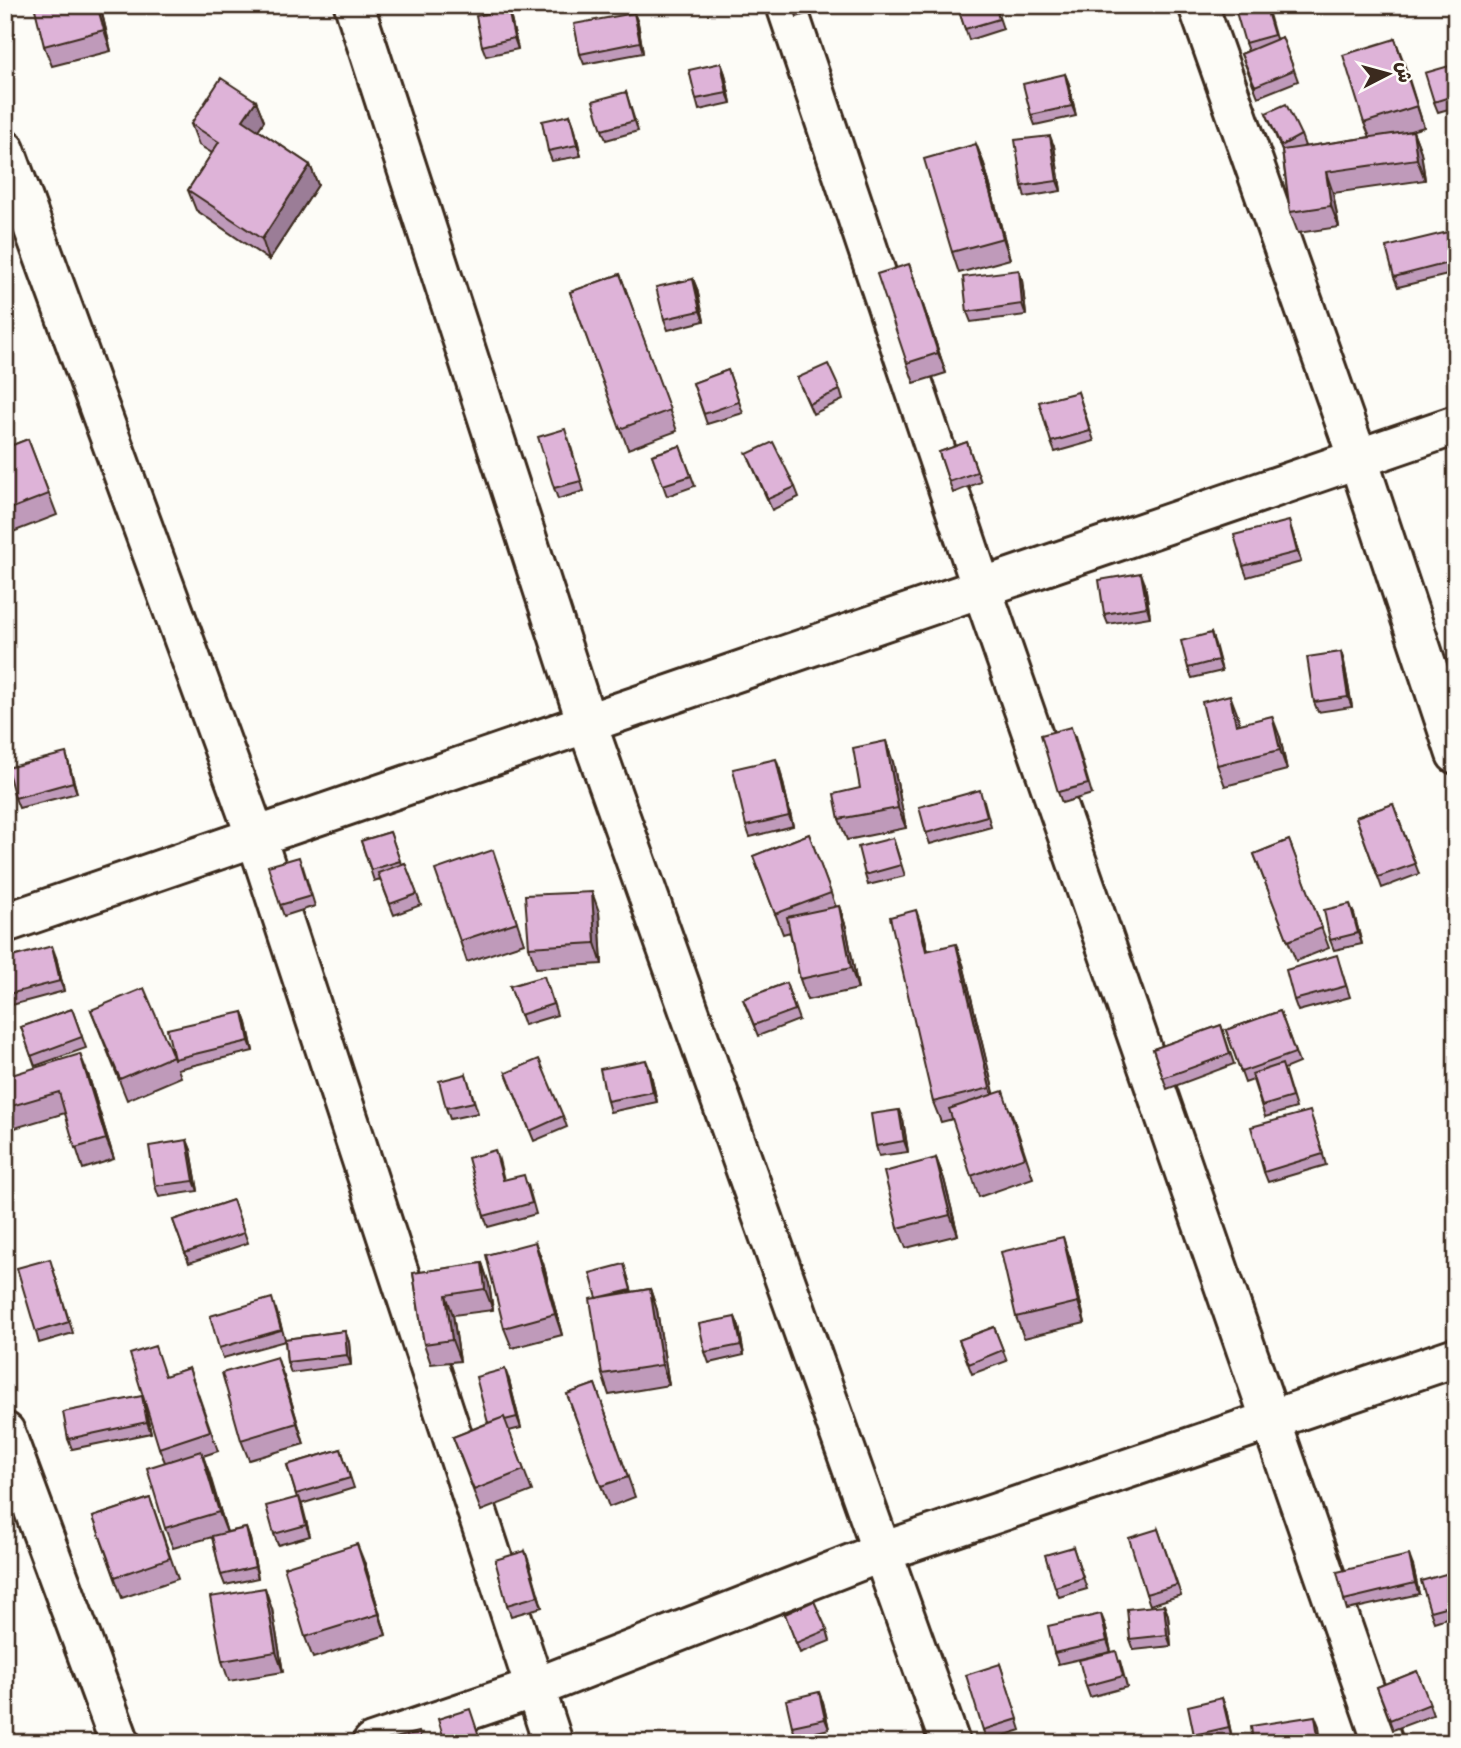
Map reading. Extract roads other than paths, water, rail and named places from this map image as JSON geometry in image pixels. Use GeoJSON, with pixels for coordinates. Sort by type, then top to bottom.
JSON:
{"type":"FeatureCollection","features":[{"type":"Feature","properties":{"kind":"street"},"geometry":{"type":"LineString","coordinates":[[354,5],[587,724],[950,1743]]}},
{"type":"Feature","properties":{"kind":"street"},"geometry":{"type":"LineString","coordinates":[[786,5],[982,589],[1383,1743]]}},
{"type":"Feature","properties":{"kind":"street"},"geometry":{"type":"LineString","coordinates":[[1198,5],[1358,459],[1456,754]]}},
{"type":"Feature","properties":{"kind":"street"},"geometry":{"type":"LineString","coordinates":[[5,150],[256,837],[553,1743]]}},
{"type":"Feature","properties":{"kind":"street"},"geometry":{"type":"LineString","coordinates":[[5,923],[1456,425]]}},
{"type":"Feature","properties":{"kind":"street"},"geometry":{"type":"LineString","coordinates":[[372,1743],[535,1688],[882,1552],[1456,1357]]}},
{"type":"Feature","properties":{"kind":"street"},"geometry":{"type":"LineString","coordinates":[[5,1432],[120,1743]]}}]}
